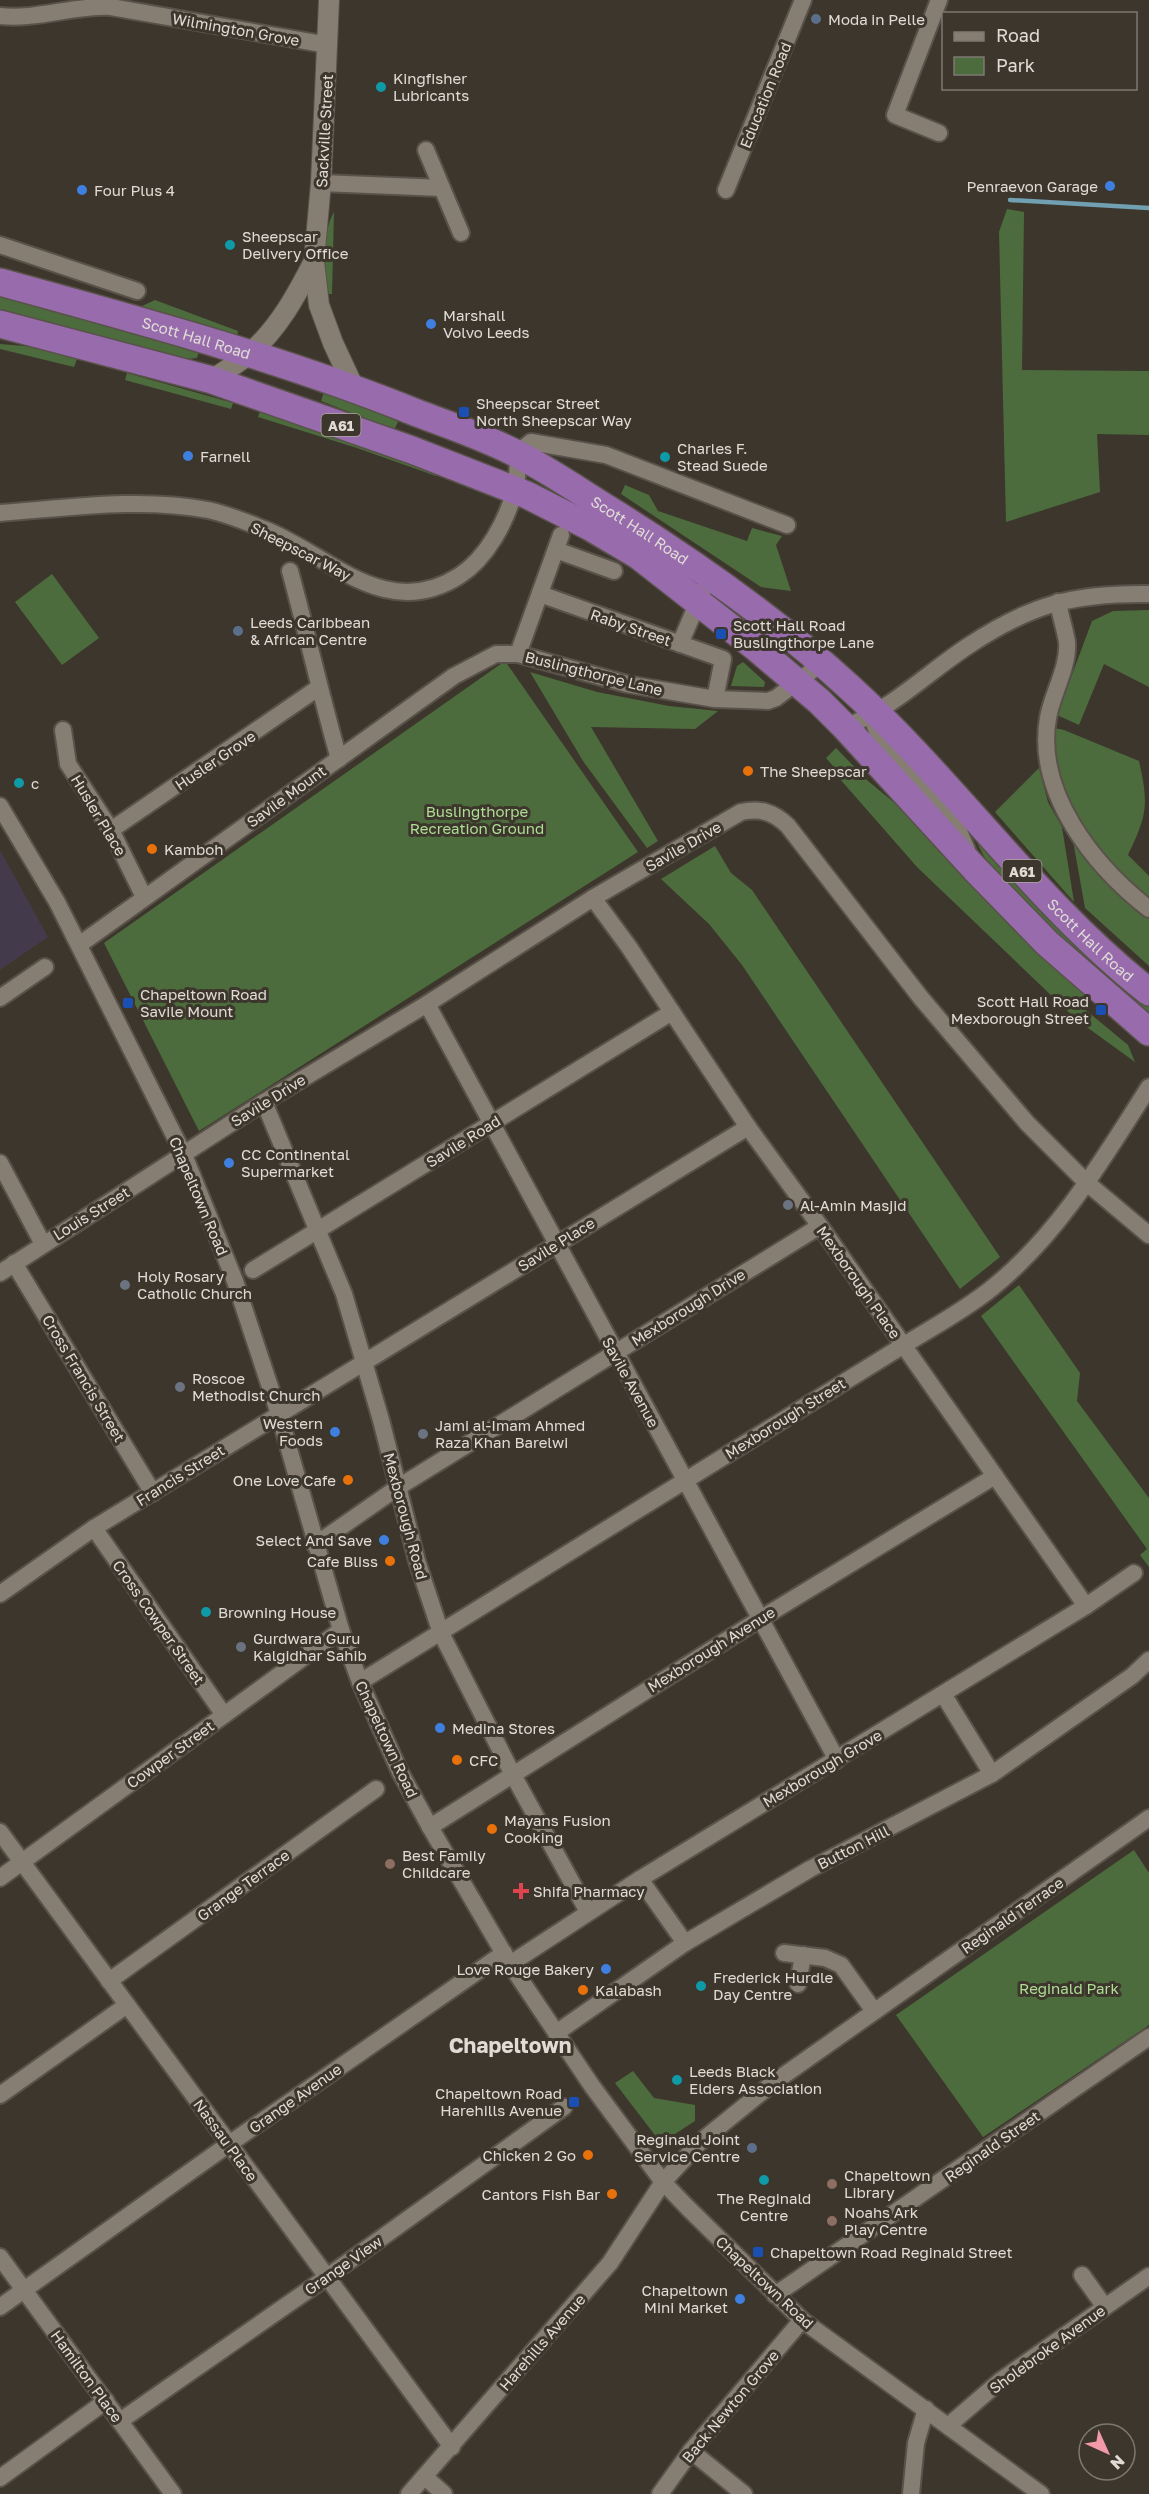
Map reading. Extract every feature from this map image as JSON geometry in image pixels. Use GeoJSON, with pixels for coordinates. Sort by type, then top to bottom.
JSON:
{"type":"FeatureCollection","features":[{"type":"Feature","properties":{"kind":"highway","name":"Scott Hall Road"},"geometry":{"type":"LineString","coordinates":[[0,282],[212,340],[354,388],[519,454],[710,576],[822,663],[876,712],[1089,941],[1149,992]]}},
{"type":"Feature","properties":{"kind":"highway","name":"Scott Hall Road"},"geometry":{"type":"LineString","coordinates":[[0,324],[212,380],[412,450],[515,490],[590,527],[639,556],[698,600],[846,726],[975,869],[1047,943],[1149,1032]]}},
{"type":"Feature","properties":{"kind":"street","name":"Sackville Street"},"geometry":{"type":"LineString","coordinates":[[329,0],[321,183],[314,261],[319,306],[354,388]]}},
{"type":"Feature","properties":{"kind":"street","name":"Education Road"},"geometry":{"type":"LineString","coordinates":[[726,190],[802,0]]}},
{"type":"Feature","properties":{"kind":"street"},"geometry":{"type":"LineString","coordinates":[[939,0],[895,115],[939,133]]}},
{"type":"Feature","properties":{"kind":"street","name":"Wilmington Grove"},"geometry":{"type":"LineString","coordinates":[[0,16],[26,16],[77,8],[111,7],[328,45]]}},
{"type":"Feature","properties":{"kind":"street"},"geometry":{"type":"LineString","coordinates":[[426,150],[461,233]]}},
{"type":"Feature","properties":{"kind":"street"},"geometry":{"type":"LineString","coordinates":[[321,183],[442,188]]}},
{"type":"Feature","properties":{"kind":"street"},"geometry":{"type":"LineString","coordinates":[[0,244],[137,291]]}},
{"type":"Feature","properties":{"kind":"street","name":"Sackville Street"},"geometry":{"type":"LineString","coordinates":[[212,380],[250,353],[293,303],[314,261]]}},
{"type":"Feature","properties":{"kind":"street"},"geometry":{"type":"LineString","coordinates":[[519,454],[531,442],[606,455],[787,525]]}},
{"type":"Feature","properties":{"kind":"street","name":"Sheepscar Way"},"geometry":{"type":"LineString","coordinates":[[0,513],[135,504],[211,511],[266,530],[368,586],[399,592],[430,589],[458,576],[482,556],[499,529],[515,490],[519,454]]}},
{"type":"Feature","properties":{"kind":"street"},"geometry":{"type":"LineString","coordinates":[[518,654],[558,543],[614,571]]}},
{"type":"Feature","properties":{"kind":"street"},"geometry":{"type":"LineString","coordinates":[[291,571],[318,688],[339,759]]}},
{"type":"Feature","properties":{"kind":"street"},"geometry":{"type":"LineString","coordinates":[[680,644],[710,576]]}},
{"type":"Feature","properties":{"kind":"street","name":"Raby Street"},"geometry":{"type":"LineString","coordinates":[[540,594],[723,659],[715,699]]}},
{"type":"Feature","properties":{"kind":"street"},"geometry":{"type":"LineString","coordinates":[[846,726],[876,712],[968,646],[1023,614],[1058,602],[1089,595],[1149,594]]}},
{"type":"Feature","properties":{"kind":"street"},"geometry":{"type":"LineString","coordinates":[[1058,602],[1067,644],[1047,720],[1047,743],[1052,778],[1067,816],[1090,849],[1149,909]]}},
{"type":"Feature","properties":{"kind":"street","name":"Buslingthorpe Lane"},"geometry":{"type":"LineString","coordinates":[[496,654],[518,654],[627,684],[715,699],[768,701],[776,698],[822,663]]}},
{"type":"Feature","properties":{"kind":"street","name":"Savile Mount"},"geometry":{"type":"LineString","coordinates":[[79,945],[454,676],[496,654]]}},
{"type":"Feature","properties":{"kind":"street","name":"Husler Grove"},"geometry":{"type":"LineString","coordinates":[[111,830],[318,688]]}},
{"type":"Feature","properties":{"kind":"street","name":"Scott Hall Road"},"geometry":{"type":"LineString","coordinates":[[876,712],[876,729],[888,749],[958,830],[975,869]]}},
{"type":"Feature","properties":{"kind":"street","name":"Husler Place"},"geometry":{"type":"LineString","coordinates":[[63,730],[68,764],[111,830],[144,897]]}},
{"type":"Feature","properties":{"kind":"street","name":"Chapeltown Road"},"geometry":{"type":"LineString","coordinates":[[0,806],[57,902],[245,1275],[279,1414],[315,1545],[341,1630],[360,1682],[400,1772],[507,1958],[556,2033],[663,2182],[775,2295],[802,2320],[1041,2494]]}},
{"type":"Feature","properties":{"kind":"street","name":"Savile Drive"},"geometry":{"type":"LineString","coordinates":[[184,1155],[264,1102],[427,1004],[593,898],[741,812],[760,810],[778,817],[788,826],[921,998],[1027,1124],[1088,1183],[1149,1235]]}},
{"type":"Feature","properties":{"kind":"street","name":"Mexborough Place"},"geometry":{"type":"LineString","coordinates":[[593,898],[748,1127],[1086,1606]]}},
{"type":"Feature","properties":{"kind":"street"},"geometry":{"type":"LineString","coordinates":[[0,998],[45,967]]}},
{"type":"Feature","properties":{"kind":"street","name":"Savile Avenue"},"geometry":{"type":"LineString","coordinates":[[427,1004],[490,1124],[837,1760]]}},
{"type":"Feature","properties":{"kind":"street","name":"Savile Road"},"geometry":{"type":"LineString","coordinates":[[245,1275],[672,1012]]}},
{"type":"Feature","properties":{"kind":"street","name":"Mexborough Street"},"geometry":{"type":"LineString","coordinates":[[360,1682],[991,1289],[1030,1253],[1088,1183],[1149,1087]]}},
{"type":"Feature","properties":{"kind":"street","name":"Mexborough Road"},"geometry":{"type":"LineString","coordinates":[[264,1102],[344,1294],[417,1561],[441,1633],[512,1773],[588,1912]]}},
{"type":"Feature","properties":{"kind":"street","name":"Savile Place"},"geometry":{"type":"LineString","coordinates":[[365,1364],[556,1243],[748,1127]]}},
{"type":"Feature","properties":{"kind":"street","name":"Louis Street"},"geometry":{"type":"LineString","coordinates":[[0,1273],[184,1155]]}},
{"type":"Feature","properties":{"kind":"street"},"geometry":{"type":"LineString","coordinates":[[0,1163],[43,1244]]}},
{"type":"Feature","properties":{"kind":"street","name":"Mexborough Drive"},"geometry":{"type":"LineString","coordinates":[[315,1545],[397,1488],[820,1226]]}},
{"type":"Feature","properties":{"kind":"street","name":"Cross Francis Street"},"geometry":{"type":"LineString","coordinates":[[14,1263],[153,1492]]}},
{"type":"Feature","properties":{"kind":"street","name":"Francis Street"},"geometry":{"type":"LineString","coordinates":[[0,1593],[94,1528],[365,1364]]}},
{"type":"Feature","properties":{"kind":"street","name":"Mexborough Avenue"},"geometry":{"type":"LineString","coordinates":[[430,1827],[512,1773],[995,1476]]}},
{"type":"Feature","properties":{"kind":"street","name":"Cross Cowper Street"},"geometry":{"type":"LineString","coordinates":[[94,1528],[224,1715]]}},
{"type":"Feature","properties":{"kind":"street","name":"Mexborough Grove"},"geometry":{"type":"LineString","coordinates":[[507,1958],[588,1912],[837,1760],[1086,1606],[1134,1573]]}},
{"type":"Feature","properties":{"kind":"street","name":"Cowper Street"},"geometry":{"type":"LineString","coordinates":[[0,1878],[341,1630]]}},
{"type":"Feature","properties":{"kind":"street","name":"Button Hill"},"geometry":{"type":"LineString","coordinates":[[556,2033],[685,1943],[810,1869],[992,1774],[1132,1676],[1149,1660]]}},
{"type":"Feature","properties":{"kind":"street"},"geometry":{"type":"LineString","coordinates":[[943,1694],[992,1774]]}},
{"type":"Feature","properties":{"kind":"street","name":"Grange Terrace"},"geometry":{"type":"LineString","coordinates":[[109,1981],[376,1789]]}},
{"type":"Feature","properties":{"kind":"street","name":"Reginald Terrace"},"geometry":{"type":"LineString","coordinates":[[663,2182],[708,2135],[773,2083],[1149,1818]]}},
{"type":"Feature","properties":{"kind":"street","name":"Nassau Place"},"geometry":{"type":"LineString","coordinates":[[0,1832],[452,2447]]}},
{"type":"Feature","properties":{"kind":"street"},"geometry":{"type":"LineString","coordinates":[[640,1879],[685,1943]]}},
{"type":"Feature","properties":{"kind":"street"},"geometry":{"type":"LineString","coordinates":[[784,1953],[825,1958],[841,1965],[874,2011]]}},
{"type":"Feature","properties":{"kind":"street"},"geometry":{"type":"LineString","coordinates":[[798,1984],[803,1955]]}},
{"type":"Feature","properties":{"kind":"street","name":"Grange Avenue"},"geometry":{"type":"LineString","coordinates":[[0,2307],[229,2144],[507,1958]]}},
{"type":"Feature","properties":{"kind":"street"},"geometry":{"type":"LineString","coordinates":[[0,2095],[127,2005]]}},
{"type":"Feature","properties":{"kind":"street","name":"Reginald Street"},"geometry":{"type":"LineString","coordinates":[[775,2295],[1149,2037]]}},
{"type":"Feature","properties":{"kind":"street","name":"Grange View"},"geometry":{"type":"LineString","coordinates":[[120,2421],[327,2277],[564,2107]]}},
{"type":"Feature","properties":{"kind":"street","name":"Harehills Avenue"},"geometry":{"type":"LineString","coordinates":[[409,2494],[610,2263],[663,2182]]}},
{"type":"Feature","properties":{"kind":"street","name":"Hamilton Place"},"geometry":{"type":"LineString","coordinates":[[0,2257],[173,2494]]}},
{"type":"Feature","properties":{"kind":"street"},"geometry":{"type":"LineString","coordinates":[[1082,2275],[1105,2307]]}},
{"type":"Feature","properties":{"kind":"street","name":"Sholebroke Avenue"},"geometry":{"type":"LineString","coordinates":[[948,2426],[1000,2381],[1149,2276]]}},
{"type":"Feature","properties":{"kind":"street","name":"Back Newton Grove"},"geometry":{"type":"LineString","coordinates":[[660,2494],[691,2451],[802,2320]]}},
{"type":"Feature","properties":{"kind":"street"},"geometry":{"type":"LineString","coordinates":[[0,2478],[105,2401]]}},
{"type":"Feature","properties":{"kind":"street"},"geometry":{"type":"LineString","coordinates":[[911,2494],[916,2443],[926,2409]]}},
{"type":"Feature","properties":{"kind":"street"},"geometry":{"type":"LineString","coordinates":[[691,2451],[744,2494]]}},
{"type":"Feature","properties":{"kind":"street"},"geometry":{"type":"LineString","coordinates":[[425,2477],[444,2494]]}},
{"type":"Feature","properties":{"kind":"shaded area"},"geometry":{"type":"Polygon","coordinates":[[[0,850],[48,937],[0,970],[0,850]]]}},
{"type":"Feature","properties":{"kind":"green space"},"geometry":{"type":"Polygon","coordinates":[[[1007,209],[1024,212],[1022,370],[1149,371],[1149,435],[1097,434],[1100,492],[1006,522],[999,232],[1007,209]]]}},
{"type":"Feature","properties":{"kind":"green space"},"geometry":{"type":"Polygon","coordinates":[[[334,212],[332,294],[328,294],[325,263],[326,241],[334,212]]]}},
{"type":"Feature","properties":{"kind":"green space"},"geometry":{"type":"Polygon","coordinates":[[[0,291],[200,347],[197,358],[186,359],[170,356],[0,309],[0,291]]]}},
{"type":"Feature","properties":{"kind":"green space"},"geometry":{"type":"Polygon","coordinates":[[[155,300],[238,331],[237,338],[140,307],[155,300]]]}},
{"type":"Feature","properties":{"kind":"green space"},"geometry":{"type":"Polygon","coordinates":[[[0,344],[36,347],[77,359],[74,367],[0,349],[0,344]]]}},
{"type":"Feature","properties":{"kind":"green space"},"geometry":{"type":"Polygon","coordinates":[[[127,373],[233,403],[231,409],[125,380],[127,373]]]}},
{"type":"Feature","properties":{"kind":"green space"},"geometry":{"type":"Polygon","coordinates":[[[326,386],[379,410],[398,422],[394,430],[321,401],[326,386]]]}},
{"type":"Feature","properties":{"kind":"green space"},"geometry":{"type":"Polygon","coordinates":[[[260,411],[438,472],[436,476],[258,417],[260,411]]]}},
{"type":"Feature","properties":{"kind":"green space"},"geometry":{"type":"Polygon","coordinates":[[[625,485],[649,495],[658,511],[747,541],[752,528],[782,536],[776,545],[791,591],[761,587],[621,494],[625,485]]]}},
{"type":"Feature","properties":{"kind":"green space"},"geometry":{"type":"Polygon","coordinates":[[[52,574],[99,638],[62,665],[15,602],[52,574]]]}},
{"type":"Feature","properties":{"kind":"green space"},"geometry":{"type":"Polygon","coordinates":[[[1149,610],[1149,687],[1104,664],[1079,725],[1057,715],[1092,621],[1113,611],[1149,610]]]}},
{"type":"Feature","properties":{"kind":"green space","name":"Buslingthorpe Recreation Ground"},"geometry":{"type":"Polygon","coordinates":[[[505,661],[638,852],[199,1131],[104,943],[505,661]]]}},
{"type":"Feature","properties":{"kind":"green space"},"geometry":{"type":"Polygon","coordinates":[[[743,662],[765,682],[764,687],[731,686],[737,666],[743,662]]]}},
{"type":"Feature","properties":{"kind":"green space"},"geometry":{"type":"Polygon","coordinates":[[[530,672],[597,692],[669,706],[718,711],[695,729],[591,727],[658,841],[647,848],[583,761],[530,672]]]}},
{"type":"Feature","properties":{"kind":"green space"},"geometry":{"type":"Polygon","coordinates":[[[1054,728],[1139,761],[1144,789],[1144,810],[1139,830],[1128,855],[1149,876],[1149,900],[1096,845],[1081,824],[1060,779],[1054,754],[1054,728]]]}},
{"type":"Feature","properties":{"kind":"green space"},"geometry":{"type":"Polygon","coordinates":[[[836,748],[868,781],[942,842],[1091,995],[1082,1007],[1128,1045],[1135,1062],[1077,1020],[917,867],[839,778],[841,775],[826,758],[836,748]]]}},
{"type":"Feature","properties":{"kind":"green space"},"geometry":{"type":"Polygon","coordinates":[[[1039,768],[1048,802],[1062,827],[1074,902],[995,812],[1039,768]]]}},
{"type":"Feature","properties":{"kind":"green space"},"geometry":{"type":"Polygon","coordinates":[[[973,835],[1149,1004],[1149,1017],[1071,950],[989,866],[973,835]]]}},
{"type":"Feature","properties":{"kind":"green space"},"geometry":{"type":"Polygon","coordinates":[[[1072,835],[1137,909],[1149,918],[1149,966],[1085,908],[1072,835]]]}},
{"type":"Feature","properties":{"kind":"green space"},"geometry":{"type":"Polygon","coordinates":[[[715,846],[731,873],[752,890],[1000,1257],[960,1289],[742,965],[709,924],[661,879],[715,846]]]}},
{"type":"Feature","properties":{"kind":"green space"},"geometry":{"type":"Polygon","coordinates":[[[1019,1285],[1080,1373],[1077,1401],[1149,1498],[1149,1567],[1140,1555],[1147,1549],[981,1316],[1019,1285]]]}},
{"type":"Feature","properties":{"kind":"green space","name":"Reginald Park"},"geometry":{"type":"Polygon","coordinates":[[[1134,1850],[1149,1873],[1149,2025],[983,2137],[896,2015],[1134,1850]]]}},
{"type":"Feature","properties":{"kind":"green space"},"geometry":{"type":"Polygon","coordinates":[[[633,2071],[654,2098],[695,2105],[695,2121],[661,2143],[615,2083],[633,2071]]]}},
{"type":"Feature","properties":{"kind":"waterway"},"geometry":{"type":"LineString","coordinates":[[1010,200],[1149,208]]}},
{"type":"Feature","properties":{"kind":"place","name":"Moda in Pelle"},"geometry":{"type":"Point","coordinates":[816,19]}},
{"type":"Feature","properties":{"kind":"place","name":"Kingfisher Lubricants"},"geometry":{"type":"Point","coordinates":[381,87]}},
{"type":"Feature","properties":{"kind":"place","name":"Penraevon Garage"},"geometry":{"type":"Point","coordinates":[1110,186]}},
{"type":"Feature","properties":{"kind":"place","name":"Four Plus 4"},"geometry":{"type":"Point","coordinates":[82,190]}},
{"type":"Feature","properties":{"kind":"place","name":"Sheepscar Delivery Office"},"geometry":{"type":"Point","coordinates":[230,245]}},
{"type":"Feature","properties":{"kind":"place","name":"Marshall Volvo Leeds"},"geometry":{"type":"Point","coordinates":[431,324]}},
{"type":"Feature","properties":{"kind":"place","name":"Sheepscar Street North Sheepscar Way"},"geometry":{"type":"Point","coordinates":[464,412]}},
{"type":"Feature","properties":{"kind":"place","name":"Farnell"},"geometry":{"type":"Point","coordinates":[188,456]}},
{"type":"Feature","properties":{"kind":"place","name":"Charles F. Stead Suede"},"geometry":{"type":"Point","coordinates":[665,457]}},
{"type":"Feature","properties":{"kind":"place","name":"Leeds Caribbean & African Centre"},"geometry":{"type":"Point","coordinates":[238,631]}},
{"type":"Feature","properties":{"kind":"place","name":"Scott Hall Road Buslingthorpe Lane"},"geometry":{"type":"Point","coordinates":[721,634]}},
{"type":"Feature","properties":{"kind":"place","name":"The Sheepscar"},"geometry":{"type":"Point","coordinates":[748,771]}},
{"type":"Feature","properties":{"kind":"place","name":"c"},"geometry":{"type":"Point","coordinates":[19,783]}},
{"type":"Feature","properties":{"kind":"place","name":"Kamboh"},"geometry":{"type":"Point","coordinates":[152,849]}},
{"type":"Feature","properties":{"kind":"place","name":"Chapeltown Road Savile Mount"},"geometry":{"type":"Point","coordinates":[128,1003]}},
{"type":"Feature","properties":{"kind":"place","name":"Scott Hall Road Mexborough Street"},"geometry":{"type":"Point","coordinates":[1101,1010]}},
{"type":"Feature","properties":{"kind":"place","name":"CC Continental Supermarket"},"geometry":{"type":"Point","coordinates":[229,1163]}},
{"type":"Feature","properties":{"kind":"place","name":"Al-Amin Masjid"},"geometry":{"type":"Point","coordinates":[788,1205]}},
{"type":"Feature","properties":{"kind":"place","name":"Holy Rosary Catholic Church"},"geometry":{"type":"Point","coordinates":[125,1285]}},
{"type":"Feature","properties":{"kind":"place","name":"Roscoe Methodist Church"},"geometry":{"type":"Point","coordinates":[180,1387]}},
{"type":"Feature","properties":{"kind":"place","name":"Western Foods"},"geometry":{"type":"Point","coordinates":[335,1432]}},
{"type":"Feature","properties":{"kind":"place","name":"Jami al-Imam Ahmed Raza Khan Barelwi"},"geometry":{"type":"Point","coordinates":[423,1434]}},
{"type":"Feature","properties":{"kind":"place","name":"One Love Cafe"},"geometry":{"type":"Point","coordinates":[348,1480]}},
{"type":"Feature","properties":{"kind":"place","name":"Select And Save"},"geometry":{"type":"Point","coordinates":[384,1540]}},
{"type":"Feature","properties":{"kind":"place","name":"Cafe Bliss"},"geometry":{"type":"Point","coordinates":[390,1561]}},
{"type":"Feature","properties":{"kind":"place","name":"Browning House"},"geometry":{"type":"Point","coordinates":[206,1612]}},
{"type":"Feature","properties":{"kind":"place","name":"Gurdwara Guru Kalgidhar Sahib"},"geometry":{"type":"Point","coordinates":[241,1647]}},
{"type":"Feature","properties":{"kind":"place","name":"Medina Stores"},"geometry":{"type":"Point","coordinates":[440,1728]}},
{"type":"Feature","properties":{"kind":"place","name":"CFC"},"geometry":{"type":"Point","coordinates":[457,1760]}},
{"type":"Feature","properties":{"kind":"place","name":"Mayans Fusion Cooking"},"geometry":{"type":"Point","coordinates":[492,1829]}},
{"type":"Feature","properties":{"kind":"place","name":"Best Family Childcare"},"geometry":{"type":"Point","coordinates":[390,1864]}},
{"type":"Feature","properties":{"kind":"place","name":"Shifa Pharmacy"},"geometry":{"type":"Point","coordinates":[521,1891]}},
{"type":"Feature","properties":{"kind":"place","name":"Love Rouge Bakery"},"geometry":{"type":"Point","coordinates":[606,1969]}},
{"type":"Feature","properties":{"kind":"place","name":"Frederick Hurdle Day Centre"},"geometry":{"type":"Point","coordinates":[701,1986]}},
{"type":"Feature","properties":{"kind":"place","name":"Kalabash"},"geometry":{"type":"Point","coordinates":[583,1990]}},
{"type":"Feature","properties":{"kind":"place","name":"Leeds Black Elders Association"},"geometry":{"type":"Point","coordinates":[677,2080]}},
{"type":"Feature","properties":{"kind":"place","name":"Chapeltown Road Harehills Avenue"},"geometry":{"type":"Point","coordinates":[574,2102]}},
{"type":"Feature","properties":{"kind":"place","name":"Reginald Joint Service Centre"},"geometry":{"type":"Point","coordinates":[752,2148]}},
{"type":"Feature","properties":{"kind":"place","name":"Chicken 2 Go"},"geometry":{"type":"Point","coordinates":[588,2155]}},
{"type":"Feature","properties":{"kind":"place","name":"The Reginald Centre"},"geometry":{"type":"Point","coordinates":[764,2180]}},
{"type":"Feature","properties":{"kind":"place","name":"Chapeltown Library"},"geometry":{"type":"Point","coordinates":[832,2184]}},
{"type":"Feature","properties":{"kind":"place","name":"Cantors Fish Bar"},"geometry":{"type":"Point","coordinates":[612,2194]}},
{"type":"Feature","properties":{"kind":"place","name":"Noahs Ark Play Centre"},"geometry":{"type":"Point","coordinates":[832,2221]}},
{"type":"Feature","properties":{"kind":"place","name":"Chapeltown Road Reginald Street"},"geometry":{"type":"Point","coordinates":[758,2252]}},
{"type":"Feature","properties":{"kind":"place","name":"Chapeltown Mini Market"},"geometry":{"type":"Point","coordinates":[740,2299]}},
{"type":"Feature","properties":{"kind":"district","name":"Chapeltown"},"geometry":{"type":"Point","coordinates":[510,2045]}}]}
